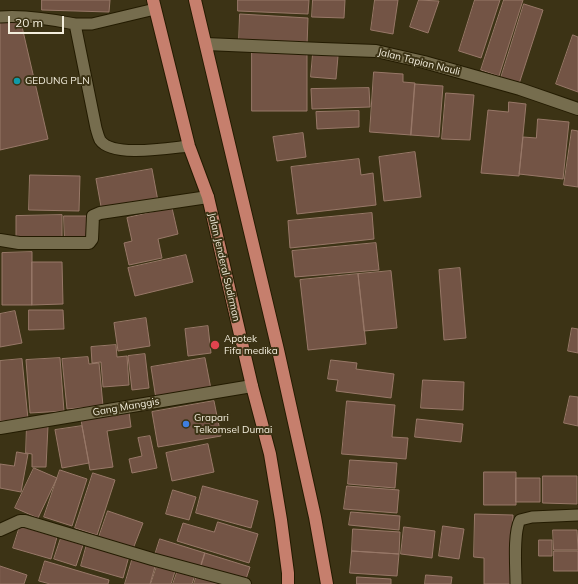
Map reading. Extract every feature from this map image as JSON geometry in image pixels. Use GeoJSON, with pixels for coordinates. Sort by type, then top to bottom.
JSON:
{"type":"FeatureCollection","features":[{"type":"Feature","properties":{"kind":"main road"},"geometry":{"type":"LineString","coordinates":[[195,0],[315,517],[327,584]]}},
{"type":"Feature","properties":{"kind":"main road","name":"Jalan Jenderal Sudirman"},"geometry":{"type":"LineString","coordinates":[[154,4],[189,146],[208,197],[252,386],[270,454],[281,520],[288,584]]}},
{"type":"Feature","properties":{"kind":"street","name":"Jalan Tapian Nauli"},"geometry":{"type":"LineString","coordinates":[[206,44],[376,51],[424,62],[520,89],[578,109]]}},
{"type":"Feature","properties":{"kind":"street"},"geometry":{"type":"LineString","coordinates":[[0,240],[19,243],[89,243],[92,239],[92,216],[208,197]]}},
{"type":"Feature","properties":{"kind":"street","name":"Gang Manggis"},"geometry":{"type":"LineString","coordinates":[[0,428],[252,386]]}},
{"type":"Feature","properties":{"kind":"street"},"geometry":{"type":"LineString","coordinates":[[0,530],[20,521],[25,521],[152,559],[245,584]]}},
{"type":"Feature","properties":{"kind":"lane"},"geometry":{"type":"LineString","coordinates":[[0,17],[15,16],[40,18],[75,24],[92,24],[154,4]]}},
{"type":"Feature","properties":{"kind":"lane"},"geometry":{"type":"LineString","coordinates":[[75,24],[96,128],[100,140],[106,145],[115,149],[127,151],[189,146]]}},
{"type":"Feature","properties":{"kind":"lane"},"geometry":{"type":"LineString","coordinates":[[516,584],[517,531],[520,520],[532,517],[578,515]]}},
{"type":"Feature","properties":{"kind":"building"},"geometry":{"type":"Polygon","coordinates":[[[42,0],[110,0],[109,12],[42,10],[42,0]]]}},
{"type":"Feature","properties":{"kind":"building"},"geometry":{"type":"Polygon","coordinates":[[[238,0],[309,0],[308,14],[238,11],[238,0]]]}},
{"type":"Feature","properties":{"kind":"building"},"geometry":{"type":"Polygon","coordinates":[[[313,0],[345,0],[344,18],[312,17],[313,0]]]}},
{"type":"Feature","properties":{"kind":"building"},"geometry":{"type":"Polygon","coordinates":[[[375,0],[398,0],[393,34],[371,30],[375,0]]]}},
{"type":"Feature","properties":{"kind":"building"},"geometry":{"type":"Polygon","coordinates":[[[419,0],[439,1],[428,33],[410,27],[419,0]]]}},
{"type":"Feature","properties":{"kind":"building"},"geometry":{"type":"Polygon","coordinates":[[[475,0],[500,0],[481,58],[459,51],[475,0]]]}},
{"type":"Feature","properties":{"kind":"building"},"geometry":{"type":"Polygon","coordinates":[[[504,0],[523,0],[499,76],[481,70],[504,0]]]}},
{"type":"Feature","properties":{"kind":"building"},"geometry":{"type":"Polygon","coordinates":[[[524,4],[543,10],[519,84],[501,78],[524,4]]]}},
{"type":"Feature","properties":{"kind":"building"},"geometry":{"type":"Polygon","coordinates":[[[240,14],[308,18],[307,46],[239,42],[240,14]]]}},
{"type":"Feature","properties":{"kind":"building","name":"GEDUNG PLN"},"geometry":{"type":"Polygon","coordinates":[[[20,18],[48,139],[0,150],[0,22],[20,18]]]}},
{"type":"Feature","properties":{"kind":"building"},"geometry":{"type":"Polygon","coordinates":[[[573,35],[578,37],[578,92],[556,84],[573,35]]]}},
{"type":"Feature","properties":{"kind":"building"},"geometry":{"type":"Polygon","coordinates":[[[252,52],[307,53],[307,111],[252,111],[252,52]]]}},
{"type":"Feature","properties":{"kind":"building"},"geometry":{"type":"Polygon","coordinates":[[[313,54],[338,56],[336,79],[311,77],[313,54]]]}},
{"type":"Feature","properties":{"kind":"building"},"geometry":{"type":"Polygon","coordinates":[[[374,72],[403,74],[403,82],[415,83],[411,135],[370,132],[374,72]]]}},
{"type":"Feature","properties":{"kind":"building"},"geometry":{"type":"Polygon","coordinates":[[[415,84],[443,86],[439,137],[411,135],[415,84]]]}},
{"type":"Feature","properties":{"kind":"building"},"geometry":{"type":"Polygon","coordinates":[[[369,88],[370,107],[312,109],[311,89],[369,88]]]}},
{"type":"Feature","properties":{"kind":"building"},"geometry":{"type":"Polygon","coordinates":[[[446,93],[474,95],[470,140],[442,139],[446,93]]]}},
{"type":"Feature","properties":{"kind":"building"},"geometry":{"type":"Polygon","coordinates":[[[509,102],[526,104],[519,176],[481,173],[488,110],[508,112],[509,102]]]}},
{"type":"Feature","properties":{"kind":"building"},"geometry":{"type":"Polygon","coordinates":[[[359,111],[359,127],[317,129],[316,112],[359,111]]]}},
{"type":"Feature","properties":{"kind":"building"},"geometry":{"type":"Polygon","coordinates":[[[538,119],[569,122],[563,179],[519,174],[523,137],[536,138],[538,119]]]}},
{"type":"Feature","properties":{"kind":"building"},"geometry":{"type":"Polygon","coordinates":[[[572,130],[578,131],[578,187],[564,185],[572,130]]]}},
{"type":"Feature","properties":{"kind":"building"},"geometry":{"type":"Polygon","coordinates":[[[303,133],[306,157],[277,161],[273,137],[303,133]]]}},
{"type":"Feature","properties":{"kind":"building"},"geometry":{"type":"Polygon","coordinates":[[[415,152],[421,197],[384,201],[379,157],[415,152]]]}},
{"type":"Feature","properties":{"kind":"building"},"geometry":{"type":"Polygon","coordinates":[[[359,159],[361,175],[373,173],[376,205],[297,214],[291,167],[359,159]]]}},
{"type":"Feature","properties":{"kind":"building"},"geometry":{"type":"Polygon","coordinates":[[[152,169],[158,201],[102,212],[96,179],[152,169]]]}},
{"type":"Feature","properties":{"kind":"building"},"geometry":{"type":"Polygon","coordinates":[[[30,175],[80,176],[79,211],[29,210],[30,175]]]}},
{"type":"Feature","properties":{"kind":"building"},"geometry":{"type":"Polygon","coordinates":[[[172,208],[178,234],[158,239],[162,258],[129,265],[124,243],[132,241],[127,218],[172,208]]]}},
{"type":"Feature","properties":{"kind":"building"},"geometry":{"type":"Polygon","coordinates":[[[372,213],[374,239],[290,248],[288,221],[372,213]]]}},
{"type":"Feature","properties":{"kind":"building"},"geometry":{"type":"Polygon","coordinates":[[[62,215],[62,239],[16,240],[16,216],[62,215]]]}},
{"type":"Feature","properties":{"kind":"building"},"geometry":{"type":"Polygon","coordinates":[[[64,216],[90,216],[90,240],[65,240],[64,216]]]}},
{"type":"Feature","properties":{"kind":"building"},"geometry":{"type":"Polygon","coordinates":[[[376,243],[379,270],[295,277],[292,251],[376,243]]]}},
{"type":"Feature","properties":{"kind":"building"},"geometry":{"type":"Polygon","coordinates":[[[32,252],[32,305],[2,305],[2,253],[32,252]]]}},
{"type":"Feature","properties":{"kind":"building"},"geometry":{"type":"Polygon","coordinates":[[[186,255],[193,282],[135,296],[128,268],[186,255]]]}},
{"type":"Feature","properties":{"kind":"building"},"geometry":{"type":"Polygon","coordinates":[[[32,262],[62,262],[63,304],[32,305],[32,262]]]}},
{"type":"Feature","properties":{"kind":"building"},"geometry":{"type":"Polygon","coordinates":[[[460,268],[466,338],[444,340],[439,270],[460,268]]]}},
{"type":"Feature","properties":{"kind":"building"},"geometry":{"type":"Polygon","coordinates":[[[391,271],[397,328],[364,331],[358,274],[391,271]]]}},
{"type":"Feature","properties":{"kind":"building"},"geometry":{"type":"Polygon","coordinates":[[[358,274],[366,344],[308,350],[300,280],[358,274]]]}},
{"type":"Feature","properties":{"kind":"building"},"geometry":{"type":"Polygon","coordinates":[[[29,310],[63,310],[64,329],[29,330],[29,310]]]}},
{"type":"Feature","properties":{"kind":"building"},"geometry":{"type":"Polygon","coordinates":[[[15,311],[22,343],[0,347],[0,314],[15,311]]]}},
{"type":"Feature","properties":{"kind":"building"},"geometry":{"type":"Polygon","coordinates":[[[146,318],[150,346],[118,351],[114,323],[146,318]]]}},
{"type":"Feature","properties":{"kind":"building"},"geometry":{"type":"Polygon","coordinates":[[[208,326],[211,353],[188,356],[185,329],[208,326]]]}},
{"type":"Feature","properties":{"kind":"building"},"geometry":{"type":"Polygon","coordinates":[[[572,328],[578,329],[578,353],[568,351],[572,328]]]}},
{"type":"Feature","properties":{"kind":"building"},"geometry":{"type":"Polygon","coordinates":[[[116,345],[117,357],[127,356],[129,385],[103,387],[101,362],[92,363],[91,347],[116,345]]]}},
{"type":"Feature","properties":{"kind":"building"},"geometry":{"type":"Polygon","coordinates":[[[145,354],[149,388],[132,390],[128,356],[145,354]]]}},
{"type":"Feature","properties":{"kind":"building"},"geometry":{"type":"Polygon","coordinates":[[[88,357],[89,364],[99,363],[103,406],[67,409],[62,359],[88,357]]]}},
{"type":"Feature","properties":{"kind":"building"},"geometry":{"type":"Polygon","coordinates":[[[60,358],[64,411],[30,413],[26,360],[60,358]]]}},
{"type":"Feature","properties":{"kind":"building"},"geometry":{"type":"Polygon","coordinates":[[[205,358],[211,389],[156,399],[151,367],[205,358]]]}},
{"type":"Feature","properties":{"kind":"building"},"geometry":{"type":"Polygon","coordinates":[[[22,359],[28,419],[0,421],[0,361],[22,359]]]}},
{"type":"Feature","properties":{"kind":"building"},"geometry":{"type":"Polygon","coordinates":[[[331,360],[357,363],[356,369],[394,374],[391,398],[336,391],[338,380],[328,379],[331,360]]]}},
{"type":"Feature","properties":{"kind":"building"},"geometry":{"type":"Polygon","coordinates":[[[423,380],[464,382],[463,410],[421,408],[423,380]]]}},
{"type":"Feature","properties":{"kind":"building"},"geometry":{"type":"Polygon","coordinates":[[[570,396],[578,397],[578,426],[564,423],[570,396]]]}},
{"type":"Feature","properties":{"kind":"building","name":"Grapari Telkomsel Dumai"},"geometry":{"type":"Polygon","coordinates":[[[214,401],[221,436],[158,447],[152,412],[214,401]]]}},
{"type":"Feature","properties":{"kind":"building"},"geometry":{"type":"Polygon","coordinates":[[[347,401],[395,405],[392,437],[408,438],[406,459],[342,454],[347,401]]]}},
{"type":"Feature","properties":{"kind":"building"},"geometry":{"type":"Polygon","coordinates":[[[129,412],[131,427],[107,431],[113,467],[90,470],[81,420],[129,412]]]}},
{"type":"Feature","properties":{"kind":"building"},"geometry":{"type":"Polygon","coordinates":[[[417,419],[463,424],[461,442],[415,437],[417,419]]]}},
{"type":"Feature","properties":{"kind":"building"},"geometry":{"type":"Polygon","coordinates":[[[27,424],[48,426],[46,467],[32,467],[32,454],[26,453],[27,424]]]}},
{"type":"Feature","properties":{"kind":"building"},"geometry":{"type":"Polygon","coordinates":[[[82,426],[89,463],[62,468],[55,430],[82,426]]]}},
{"type":"Feature","properties":{"kind":"building"},"geometry":{"type":"Polygon","coordinates":[[[150,436],[157,468],[132,473],[129,459],[142,456],[138,438],[150,436]]]}},
{"type":"Feature","properties":{"kind":"building"},"geometry":{"type":"Polygon","coordinates":[[[208,444],[214,472],[172,481],[166,453],[208,444]]]}},
{"type":"Feature","properties":{"kind":"building"},"geometry":{"type":"Polygon","coordinates":[[[17,452],[28,454],[21,492],[0,488],[0,464],[14,466],[17,452]]]}},
{"type":"Feature","properties":{"kind":"building"},"geometry":{"type":"Polygon","coordinates":[[[350,460],[397,463],[395,488],[348,484],[350,460]]]}},
{"type":"Feature","properties":{"kind":"building"},"geometry":{"type":"Polygon","coordinates":[[[34,468],[57,478],[38,518],[15,508],[34,468]]]}},
{"type":"Feature","properties":{"kind":"building"},"geometry":{"type":"Polygon","coordinates":[[[60,470],[87,479],[72,526],[44,517],[60,470]]]}},
{"type":"Feature","properties":{"kind":"building"},"geometry":{"type":"Polygon","coordinates":[[[484,472],[516,472],[516,505],[484,505],[484,472]]]}},
{"type":"Feature","properties":{"kind":"building"},"geometry":{"type":"Polygon","coordinates":[[[93,473],[115,480],[97,535],[75,528],[93,473]]]}},
{"type":"Feature","properties":{"kind":"building"},"geometry":{"type":"Polygon","coordinates":[[[543,476],[577,476],[577,504],[543,503],[543,476]]]}},
{"type":"Feature","properties":{"kind":"building"},"geometry":{"type":"Polygon","coordinates":[[[516,478],[540,478],[540,502],[516,502],[516,478]]]}},
{"type":"Feature","properties":{"kind":"building"},"geometry":{"type":"Polygon","coordinates":[[[203,486],[258,501],[251,528],[196,513],[203,486]]]}},
{"type":"Feature","properties":{"kind":"building"},"geometry":{"type":"Polygon","coordinates":[[[347,486],[399,490],[397,513],[344,509],[347,486]]]}},
{"type":"Feature","properties":{"kind":"building"},"geometry":{"type":"Polygon","coordinates":[[[173,490],[196,497],[189,520],[166,514],[173,490]]]}},
{"type":"Feature","properties":{"kind":"building"},"geometry":{"type":"Polygon","coordinates":[[[108,511],[143,523],[133,549],[99,537],[108,511]]]}},
{"type":"Feature","properties":{"kind":"building"},"geometry":{"type":"Polygon","coordinates":[[[351,512],[400,516],[399,530],[349,525],[351,512]]]}},
{"type":"Feature","properties":{"kind":"building"},"geometry":{"type":"Polygon","coordinates":[[[475,514],[513,515],[511,584],[484,584],[484,558],[474,557],[475,514]]]}},
{"type":"Feature","properties":{"kind":"building"},"geometry":{"type":"Polygon","coordinates":[[[218,522],[258,534],[249,563],[177,541],[183,523],[214,532],[218,522]]]}},
{"type":"Feature","properties":{"kind":"building"},"geometry":{"type":"Polygon","coordinates":[[[20,526],[57,537],[51,559],[13,548],[20,526]]]}},
{"type":"Feature","properties":{"kind":"building"},"geometry":{"type":"Polygon","coordinates":[[[443,526],[464,529],[459,559],[439,556],[443,526]]]}},
{"type":"Feature","properties":{"kind":"building"},"geometry":{"type":"Polygon","coordinates":[[[404,527],[435,531],[432,558],[401,554],[404,527]]]}},
{"type":"Feature","properties":{"kind":"building"},"geometry":{"type":"Polygon","coordinates":[[[353,529],[400,532],[399,554],[352,551],[353,529]]]}},
{"type":"Feature","properties":{"kind":"building"},"geometry":{"type":"Polygon","coordinates":[[[553,530],[577,530],[578,550],[554,550],[553,530]]]}},
{"type":"Feature","properties":{"kind":"building"},"geometry":{"type":"Polygon","coordinates":[[[61,538],[83,545],[76,566],[54,559],[61,538]]]}},
{"type":"Feature","properties":{"kind":"building"},"geometry":{"type":"Polygon","coordinates":[[[160,539],[205,553],[200,569],[155,555],[160,539]]]}},
{"type":"Feature","properties":{"kind":"building"},"geometry":{"type":"Polygon","coordinates":[[[539,540],[552,540],[552,556],[539,556],[539,540]]]}},
{"type":"Feature","properties":{"kind":"building"},"geometry":{"type":"Polygon","coordinates":[[[87,544],[129,556],[123,578],[81,566],[87,544]]]}},
{"type":"Feature","properties":{"kind":"building"},"geometry":{"type":"Polygon","coordinates":[[[352,551],[399,554],[397,576],[350,573],[352,551]]]}},
{"type":"Feature","properties":{"kind":"building"},"geometry":{"type":"Polygon","coordinates":[[[554,551],[578,551],[578,571],[554,571],[554,551]]]}},
{"type":"Feature","properties":{"kind":"building"},"geometry":{"type":"Polygon","coordinates":[[[205,553],[250,567],[245,582],[200,569],[205,553]]]}},
{"type":"Feature","properties":{"kind":"building"},"geometry":{"type":"Polygon","coordinates":[[[133,557],[156,563],[150,584],[125,584],[133,557]]]}},
{"type":"Feature","properties":{"kind":"building"},"geometry":{"type":"Polygon","coordinates":[[[45,561],[109,580],[108,584],[50,584],[39,581],[45,561]]]}},
{"type":"Feature","properties":{"kind":"building"},"geometry":{"type":"Polygon","coordinates":[[[158,563],[176,568],[171,584],[151,584],[158,563]]]}},
{"type":"Feature","properties":{"kind":"building"},"geometry":{"type":"Polygon","coordinates":[[[0,566],[27,575],[24,584],[0,584],[0,566]]]}},
{"type":"Feature","properties":{"kind":"building"},"geometry":{"type":"Polygon","coordinates":[[[178,570],[195,575],[192,584],[173,584],[178,570]]]}},
{"type":"Feature","properties":{"kind":"building"},"geometry":{"type":"Polygon","coordinates":[[[197,575],[230,584],[194,584],[197,575]]]}},
{"type":"Feature","properties":{"kind":"building"},"geometry":{"type":"Polygon","coordinates":[[[426,575],[452,577],[451,584],[425,584],[426,575]]]}},
{"type":"Feature","properties":{"kind":"building"},"geometry":{"type":"Polygon","coordinates":[[[357,577],[391,579],[391,584],[357,584],[357,577]]]}},
{"type":"Feature","properties":{"kind":"place","name":"GEDUNG PLN"},"geometry":{"type":"Point","coordinates":[17,81]}},
{"type":"Feature","properties":{"kind":"place","name":"Apotek Fifa medika"},"geometry":{"type":"Point","coordinates":[215,345]}},
{"type":"Feature","properties":{"kind":"place","name":"Grapari Telkomsel Dumai"},"geometry":{"type":"Point","coordinates":[186,424]}}]}
